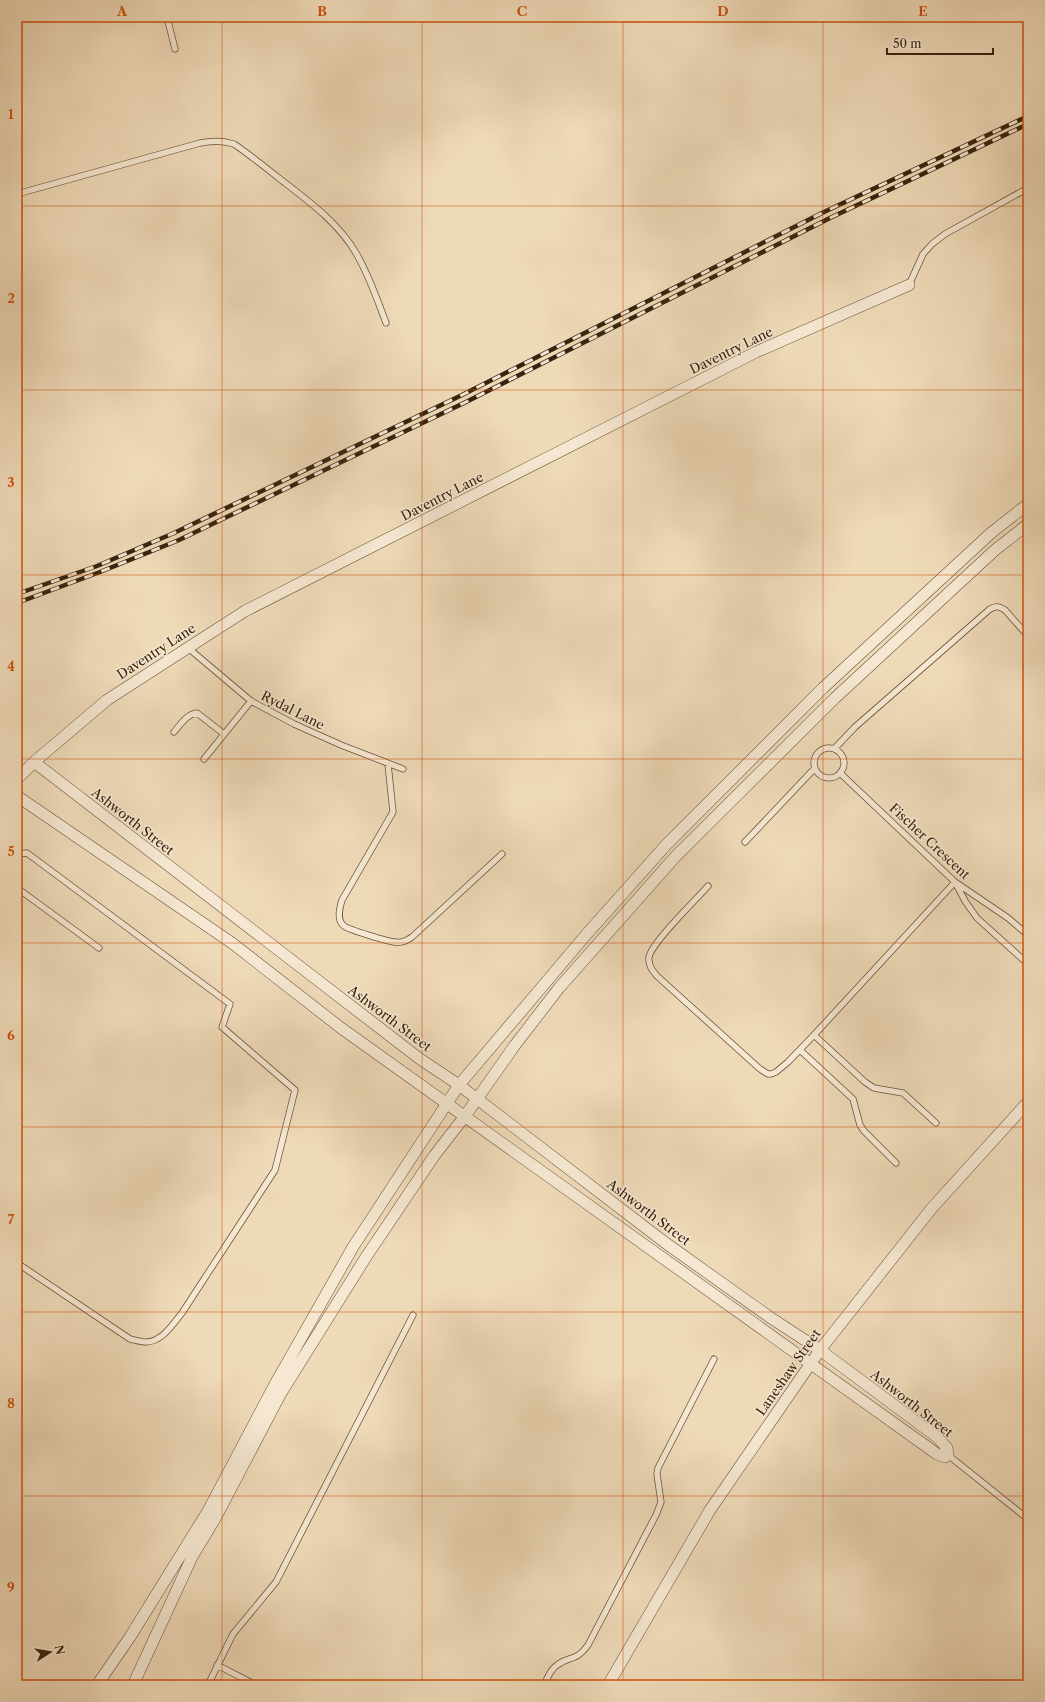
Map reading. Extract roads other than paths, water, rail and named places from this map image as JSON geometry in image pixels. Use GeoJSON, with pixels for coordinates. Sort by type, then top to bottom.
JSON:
{"type":"FeatureCollection","features":[{"type":"Feature","properties":{"kind":"street","name":"Daventry Lane"},"geometry":{"type":"LineString","coordinates":[[17,779],[34,762],[107,700],[245,611],[756,352],[908,285]]}},
{"type":"Feature","properties":{"kind":"street"},"geometry":{"type":"LineString","coordinates":[[133,1685],[212,1514],[274,1386],[353,1247],[459,1085],[585,936],[666,846],[823,688],[991,533],[1028,504]]}},
{"type":"Feature","properties":{"kind":"street"},"geometry":{"type":"LineString","coordinates":[[97,1685],[212,1514],[281,1393],[366,1257],[434,1156],[465,1116],[515,1045],[559,988],[676,856],[835,698],[989,555],[1028,524]]}},
{"type":"Feature","properties":{"kind":"street","name":"Ashworth Street"},"geometry":{"type":"LineString","coordinates":[[17,796],[232,943],[341,1028],[809,1364],[937,1454],[944,1457],[948,1455],[947,1448],[936,1437],[820,1350],[771,1318],[667,1244],[459,1085],[420,1059],[355,1010],[34,762]]}},
{"type":"Feature","properties":{"kind":"street","name":"Laneshaw Street"},"geometry":{"type":"LineString","coordinates":[[608,1685],[710,1510],[809,1364],[932,1208],[1028,1102]]}},
{"type":"Feature","properties":{"kind":"lane"},"geometry":{"type":"LineString","coordinates":[[167,17],[175,49]]}},
{"type":"Feature","properties":{"kind":"lane"},"geometry":{"type":"LineString","coordinates":[[17,194],[200,143],[214,140],[234,144],[300,194],[328,218],[342,234],[355,252],[370,280],[386,323]]}},
{"type":"Feature","properties":{"kind":"lane"},"geometry":{"type":"LineString","coordinates":[[908,285],[923,254],[932,244],[945,234],[1028,188]]}},
{"type":"Feature","properties":{"kind":"lane"},"geometry":{"type":"LineString","coordinates":[[835,748],[854,727],[995,606],[1005,610],[1028,636]]}},
{"type":"Feature","properties":{"kind":"lane","name":"Rydal Lane"},"geometry":{"type":"LineString","coordinates":[[187,647],[252,701],[294,724],[341,745],[403,769]]}},
{"type":"Feature","properties":{"kind":"lane"},"geometry":{"type":"LineString","coordinates":[[204,759],[252,701]]}},
{"type":"Feature","properties":{"kind":"lane"},"geometry":{"type":"LineString","coordinates":[[174,732],[187,717],[197,713],[224,734]]}},
{"type":"Feature","properties":{"kind":"lane"},"geometry":{"type":"LineString","coordinates":[[829,747],[835,748],[843,757],[843,768],[835,777],[823,777],[815,768],[815,756],[818,751],[829,747]]}},
{"type":"Feature","properties":{"kind":"lane"},"geometry":{"type":"LineString","coordinates":[[388,764],[393,812],[342,900],[340,920],[344,926],[386,940],[405,942],[502,854]]}},
{"type":"Feature","properties":{"kind":"lane"},"geometry":{"type":"LineString","coordinates":[[745,842],[815,768]]}},
{"type":"Feature","properties":{"kind":"lane","name":"Fischer Crescent"},"geometry":{"type":"LineString","coordinates":[[840,773],[955,882],[1008,918],[1028,935]]}},
{"type":"Feature","properties":{"kind":"lane"},"geometry":{"type":"LineString","coordinates":[[17,854],[27,853],[230,1004],[222,1028],[295,1090],[275,1170],[182,1313],[169,1330],[160,1337],[146,1342],[130,1339],[17,1263]]}},
{"type":"Feature","properties":{"kind":"lane"},"geometry":{"type":"LineString","coordinates":[[708,886],[652,947],[649,962],[651,969],[657,976],[768,1074],[776,1072],[800,1050],[955,882],[965,901],[978,918],[1028,964]]}},
{"type":"Feature","properties":{"kind":"lane"},"geometry":{"type":"LineString","coordinates":[[17,888],[99,948]]}},
{"type":"Feature","properties":{"kind":"lane"},"geometry":{"type":"LineString","coordinates":[[814,1035],[865,1082],[874,1088],[903,1093],[936,1123]]}},
{"type":"Feature","properties":{"kind":"lane"},"geometry":{"type":"LineString","coordinates":[[800,1050],[848,1094],[856,1107],[860,1125],[864,1132],[896,1163]]}},
{"type":"Feature","properties":{"kind":"lane"},"geometry":{"type":"LineString","coordinates":[[208,1685],[233,1634],[276,1582],[413,1315]]}},
{"type":"Feature","properties":{"kind":"lane"},"geometry":{"type":"LineString","coordinates":[[544,1685],[554,1667],[582,1654],[649,1529],[661,1502],[657,1474],[658,1468],[714,1359]]}},
{"type":"Feature","properties":{"kind":"lane"},"geometry":{"type":"LineString","coordinates":[[948,1455],[1028,1519]]}},
{"type":"Feature","properties":{"kind":"lane"},"geometry":{"type":"LineString","coordinates":[[217,1665],[256,1685]]}},
{"type":"Feature","properties":{"kind":"railway"},"geometry":{"type":"LineString","coordinates":[[17,594],[97,566],[174,533],[462,395],[824,212],[1028,116]]}},
{"type":"Feature","properties":{"kind":"railway"},"geometry":{"type":"LineString","coordinates":[[17,603],[179,540],[466,402],[830,218],[1028,124]]}}]}
